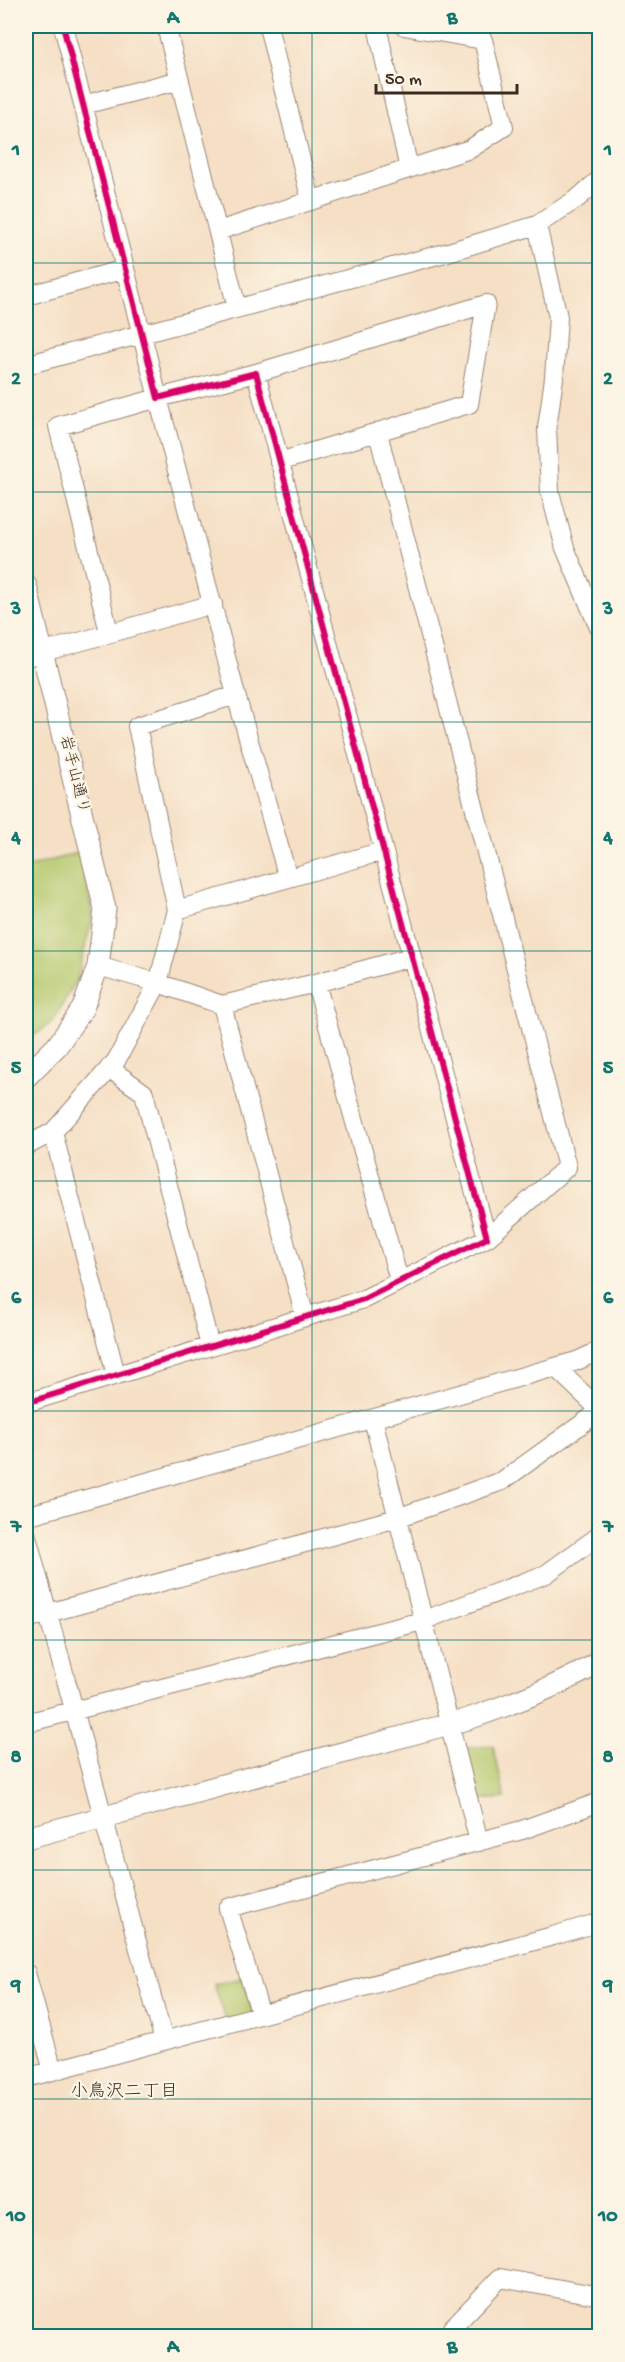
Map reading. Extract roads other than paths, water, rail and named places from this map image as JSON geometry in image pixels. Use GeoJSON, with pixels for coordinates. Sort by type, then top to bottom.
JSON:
{"type":"FeatureCollection","features":[{"type":"Feature","properties":{"kind":"street"},"geometry":{"type":"LineString","coordinates":[[63,26],[158,398],[288,878]]}},
{"type":"Feature","properties":{"kind":"street"},"geometry":{"type":"LineString","coordinates":[[166,26],[237,308]]}},
{"type":"Feature","properties":{"kind":"street"},"geometry":{"type":"LineString","coordinates":[[268,26],[311,201]]}},
{"type":"Feature","properties":{"kind":"street"},"geometry":{"type":"LineString","coordinates":[[377,26],[409,169]]}},
{"type":"Feature","properties":{"kind":"street"},"geometry":{"type":"LineString","coordinates":[[218,231],[470,149],[504,127],[483,40],[404,26]]}},
{"type":"Feature","properties":{"kind":"street"},"geometry":{"type":"LineString","coordinates":[[83,105],[180,80]]}},
{"type":"Feature","properties":{"kind":"street"},"geometry":{"type":"LineString","coordinates":[[26,365],[446,253],[537,225],[578,198],[600,179]]}},
{"type":"Feature","properties":{"kind":"street"},"geometry":{"type":"LineString","coordinates":[[537,225],[558,317],[554,378],[547,428],[550,492],[565,548],[600,630]]}},
{"type":"Feature","properties":{"kind":"street"},"geometry":{"type":"LineString","coordinates":[[26,296],[125,269]]}},
{"type":"Feature","properties":{"kind":"street"},"geometry":{"type":"LineString","coordinates":[[109,632],[58,426],[256,373],[486,304],[469,404],[279,462]]}},
{"type":"Feature","properties":{"kind":"street"},"geometry":{"type":"LineString","coordinates":[[256,373],[488,1238]]}},
{"type":"Feature","properties":{"kind":"street"},"geometry":{"type":"LineString","coordinates":[[26,1401],[364,1299],[488,1238],[567,1167],[378,433]]}},
{"type":"Feature","properties":{"kind":"street","name":"岩手山通り"},"geometry":{"type":"LineString","coordinates":[[26,586],[34,655],[105,909],[98,966],[83,1008],[57,1046],[26,1077]]}},
{"type":"Feature","properties":{"kind":"street"},"geometry":{"type":"LineString","coordinates":[[34,655],[213,604]]}},
{"type":"Feature","properties":{"kind":"street"},"geometry":{"type":"LineString","coordinates":[[26,1146],[53,1132],[116,1061],[158,983],[177,910],[137,726],[237,695]]}},
{"type":"Feature","properties":{"kind":"street"},"geometry":{"type":"LineString","coordinates":[[177,910],[383,851]]}},
{"type":"Feature","properties":{"kind":"street"},"geometry":{"type":"LineString","coordinates":[[98,966],[222,1005],[316,983],[411,957]]}},
{"type":"Feature","properties":{"kind":"street"},"geometry":{"type":"LineString","coordinates":[[316,983],[399,1280]]}},
{"type":"Feature","properties":{"kind":"street"},"geometry":{"type":"LineString","coordinates":[[222,1005],[305,1317]]}},
{"type":"Feature","properties":{"kind":"street"},"geometry":{"type":"LineString","coordinates":[[109,1068],[144,1093],[210,1346]]}},
{"type":"Feature","properties":{"kind":"street"},"geometry":{"type":"LineString","coordinates":[[53,1132],[116,1375]]}},
{"type":"Feature","properties":{"kind":"street"},"geometry":{"type":"LineString","coordinates":[[26,1516],[577,1361],[600,1350]]}},
{"type":"Feature","properties":{"kind":"street"},"geometry":{"type":"LineString","coordinates":[[26,1619],[397,1518],[502,1481],[600,1411],[555,1367]]}},
{"type":"Feature","properties":{"kind":"street"},"geometry":{"type":"LineString","coordinates":[[373,1419],[479,1842]]}},
{"type":"Feature","properties":{"kind":"street"},"geometry":{"type":"LineString","coordinates":[[26,1533],[164,2041]]}},
{"type":"Feature","properties":{"kind":"street"},"geometry":{"type":"LineString","coordinates":[[26,1723],[73,1709],[422,1621],[546,1574],[600,1535]]}},
{"type":"Feature","properties":{"kind":"street"},"geometry":{"type":"LineString","coordinates":[[26,1838],[450,1724],[531,1697],[571,1679],[600,1662]]}},
{"type":"Feature","properties":{"kind":"street"},"geometry":{"type":"LineString","coordinates":[[261,2015],[228,1908],[479,1842],[599,1806]]}},
{"type":"Feature","properties":{"kind":"street"},"geometry":{"type":"LineString","coordinates":[[26,2078],[600,1922]]}},
{"type":"Feature","properties":{"kind":"street"},"geometry":{"type":"LineString","coordinates":[[26,1973],[52,2071]]}},
{"type":"Feature","properties":{"kind":"street"},"geometry":{"type":"LineString","coordinates":[[450,2337],[453,2328],[500,2278],[600,2296]]}},
{"type":"Feature","properties":{"kind":"district","name":"小鳥沢二丁目"},"geometry":{"type":"Point","coordinates":[124,2092]}}]}
